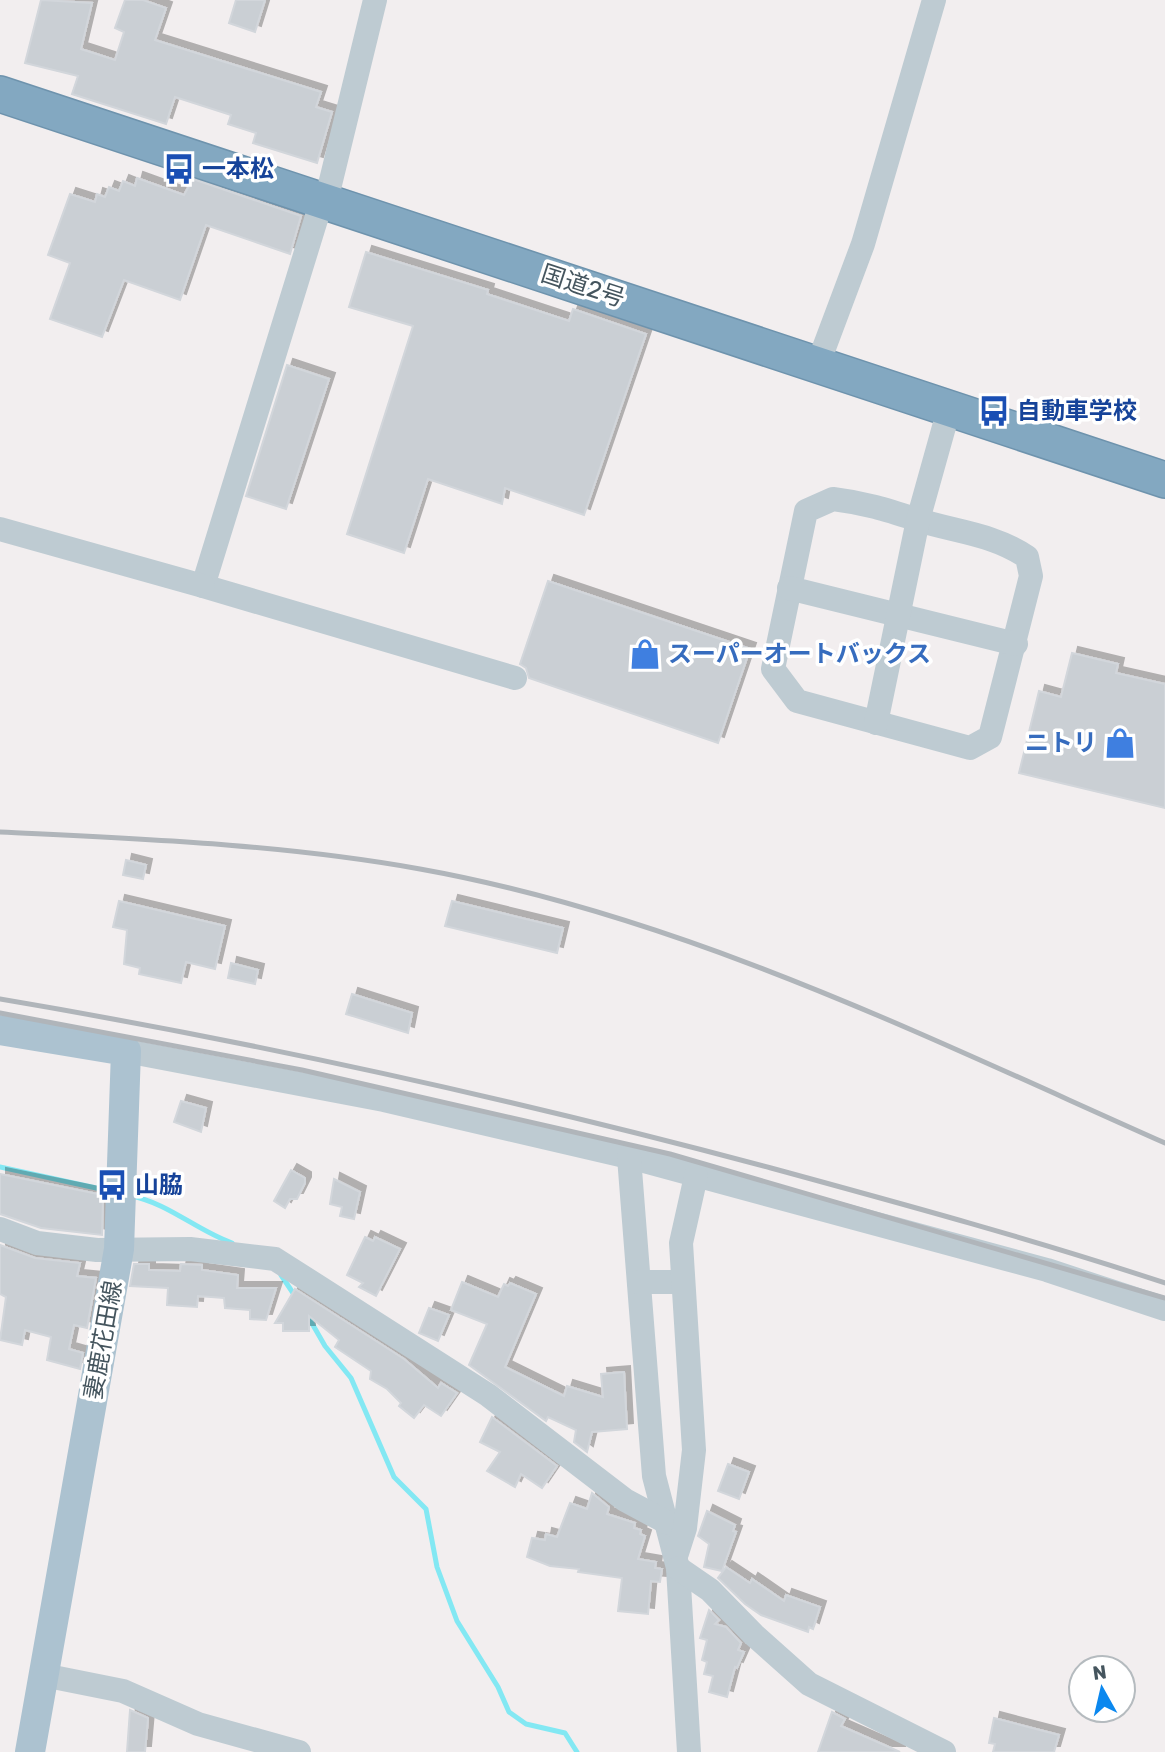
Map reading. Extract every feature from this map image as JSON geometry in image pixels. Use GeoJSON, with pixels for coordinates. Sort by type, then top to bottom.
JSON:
{"type":"FeatureCollection","features":[{"type":"Feature","properties":{"kind":"highway","name":"国道2号"},"geometry":{"type":"LineString","coordinates":[[0,94],[1165,480]]}},
{"type":"Feature","properties":{"kind":"main road"},"geometry":{"type":"LineString","coordinates":[[0,1030],[126,1051]]}},
{"type":"Feature","properties":{"kind":"main road","name":"妻鹿花田線"},"geometry":{"type":"LineString","coordinates":[[30,1752],[119,1249],[126,1051]]}},
{"type":"Feature","properties":{"kind":"street"},"geometry":{"type":"LineString","coordinates":[[204,586],[324,201],[374,0]]}},
{"type":"Feature","properties":{"kind":"street"},"geometry":{"type":"LineString","coordinates":[[818,364],[863,244],[934,0]]}},
{"type":"Feature","properties":{"kind":"street"},"geometry":{"type":"LineString","coordinates":[[876,723],[918,520],[949,409]]}},
{"type":"Feature","properties":{"kind":"street"},"geometry":{"type":"LineString","coordinates":[[833,499],[875,505],[918,520],[1005,542],[1027,557],[1031,576],[1016,644],[990,737],[970,748],[797,701],[773,669],[789,588],[806,511],[833,499]]}},
{"type":"Feature","properties":{"kind":"street"},"geometry":{"type":"LineString","coordinates":[[0,529],[515,678]]}},
{"type":"Feature","properties":{"kind":"street"},"geometry":{"type":"LineString","coordinates":[[789,588],[1016,644]]}},
{"type":"Feature","properties":{"kind":"street"},"geometry":{"type":"LineString","coordinates":[[126,1051],[384,1100],[629,1157],[1047,1270],[1165,1309]]}},
{"type":"Feature","properties":{"kind":"street"},"geometry":{"type":"LineString","coordinates":[[629,1157],[654,1476],[677,1562],[689,1752]]}},
{"type":"Feature","properties":{"kind":"street"},"geometry":{"type":"LineString","coordinates":[[677,1562],[685,1528],[694,1450],[681,1243],[696,1175]]}},
{"type":"Feature","properties":{"kind":"street"},"geometry":{"type":"LineString","coordinates":[[0,1229],[37,1243],[97,1250],[190,1249],[275,1259],[319,1284],[488,1395],[625,1500],[668,1523]]}},
{"type":"Feature","properties":{"kind":"street"},"geometry":{"type":"LineString","coordinates":[[639,1282],[682,1282]]}},
{"type":"Feature","properties":{"kind":"street"},"geometry":{"type":"LineString","coordinates":[[677,1562],[809,1684],[944,1752]]}},
{"type":"Feature","properties":{"kind":"street"},"geometry":{"type":"LineString","coordinates":[[43,1675],[123,1691],[198,1724],[299,1752]]}},
{"type":"Feature","properties":{"kind":"building"},"geometry":{"type":"Polygon","coordinates":[[[41,0],[92,3],[81,49],[115,60],[124,32],[115,28],[125,0],[143,0],[166,8],[155,40],[321,92],[316,107],[332,112],[317,163],[253,143],[256,133],[228,124],[231,115],[175,97],[166,124],[72,94],[78,76],[25,63],[41,0]]]}},
{"type":"Feature","properties":{"kind":"building"},"geometry":{"type":"Polygon","coordinates":[[[236,0],[265,0],[255,32],[229,23],[236,0]]]}},
{"type":"Feature","properties":{"kind":"building"},"geometry":{"type":"Polygon","coordinates":[[[137,178],[184,195],[193,179],[301,216],[290,254],[206,225],[180,300],[124,280],[102,337],[50,319],[70,263],[48,255],[70,194],[95,202],[97,194],[105,197],[109,187],[119,191],[123,181],[135,186],[137,178]]]}},
{"type":"Feature","properties":{"kind":"building"},"geometry":{"type":"Polygon","coordinates":[[[366,252],[488,290],[487,294],[569,321],[573,309],[646,334],[584,515],[505,488],[502,504],[428,479],[404,553],[347,534],[413,326],[349,307],[366,252]]]}},
{"type":"Feature","properties":{"kind":"building"},"geometry":{"type":"Polygon","coordinates":[[[287,365],[329,379],[286,509],[246,496],[287,365]]]}},
{"type":"Feature","properties":{"kind":"building"},"geometry":{"type":"Polygon","coordinates":[[[548,581],[750,649],[718,743],[529,678],[526,668],[520,664],[548,581]]]}},
{"type":"Feature","properties":{"kind":"building"},"geometry":{"type":"Polygon","coordinates":[[[1072,653],[1118,664],[1116,673],[1165,684],[1165,808],[1019,773],[1039,691],[1061,697],[1072,653]]]}},
{"type":"Feature","properties":{"kind":"building"},"geometry":{"type":"Polygon","coordinates":[[[126,860],[146,865],[143,879],[123,875],[126,860]]]}},
{"type":"Feature","properties":{"kind":"building"},"geometry":{"type":"Polygon","coordinates":[[[119,901],[225,926],[215,969],[186,962],[181,983],[139,974],[140,968],[124,964],[127,930],[113,927],[119,901]]]}},
{"type":"Feature","properties":{"kind":"building"},"geometry":{"type":"Polygon","coordinates":[[[452,901],[563,928],[557,953],[445,926],[452,901]]]}},
{"type":"Feature","properties":{"kind":"building"},"geometry":{"type":"Polygon","coordinates":[[[231,963],[258,970],[255,984],[228,978],[231,963]]]}},
{"type":"Feature","properties":{"kind":"building"},"geometry":{"type":"Polygon","coordinates":[[[352,994],[412,1013],[408,1033],[346,1014],[352,994]]]}},
{"type":"Feature","properties":{"kind":"building"},"geometry":{"type":"Polygon","coordinates":[[[181,1101],[206,1108],[201,1132],[174,1122],[181,1101]]]}},
{"type":"Feature","properties":{"kind":"building"},"geometry":{"type":"Polygon","coordinates":[[[291,1170],[305,1178],[305,1183],[297,1199],[290,1199],[285,1208],[274,1201],[291,1170]]]}},
{"type":"Feature","properties":{"kind":"building"},"geometry":{"type":"Polygon","coordinates":[[[0,1174],[103,1195],[102,1235],[41,1228],[0,1214],[0,1174]]]}},
{"type":"Feature","properties":{"kind":"building"},"geometry":{"type":"Polygon","coordinates":[[[334,1179],[360,1192],[354,1219],[340,1216],[342,1207],[330,1204],[334,1179]]]}},
{"type":"Feature","properties":{"kind":"building"},"geometry":{"type":"Polygon","coordinates":[[[365,1237],[373,1241],[375,1237],[400,1249],[376,1296],[359,1287],[363,1283],[347,1275],[365,1237]]]}},
{"type":"Feature","properties":{"kind":"building"},"geometry":{"type":"Polygon","coordinates":[[[0,1245],[35,1258],[80,1263],[77,1276],[96,1278],[87,1328],[74,1325],[69,1349],[83,1353],[80,1369],[47,1360],[51,1337],[25,1330],[22,1345],[0,1340],[6,1297],[0,1294],[0,1245]]]}},
{"type":"Feature","properties":{"kind":"building"},"geometry":{"type":"Polygon","coordinates":[[[134,1264],[149,1264],[149,1270],[180,1271],[181,1264],[202,1265],[202,1270],[238,1275],[237,1288],[276,1288],[266,1320],[250,1319],[250,1310],[225,1308],[224,1298],[198,1296],[197,1307],[167,1305],[168,1288],[130,1286],[134,1264]]]}},
{"type":"Feature","properties":{"kind":"building"},"geometry":{"type":"Polygon","coordinates":[[[462,1282],[498,1297],[504,1284],[508,1286],[510,1283],[536,1294],[505,1367],[564,1396],[567,1386],[603,1397],[601,1374],[624,1372],[627,1429],[592,1432],[587,1452],[574,1442],[576,1430],[548,1417],[546,1421],[469,1365],[487,1324],[451,1310],[462,1282]]]}},
{"type":"Feature","properties":{"kind":"building"},"geometry":{"type":"Polygon","coordinates":[[[295,1289],[404,1359],[438,1388],[441,1383],[457,1393],[441,1416],[424,1405],[414,1418],[399,1406],[401,1403],[387,1389],[370,1379],[371,1371],[335,1347],[339,1340],[309,1316],[309,1331],[283,1331],[283,1323],[275,1323],[295,1289]]]}},
{"type":"Feature","properties":{"kind":"building"},"geometry":{"type":"Polygon","coordinates":[[[429,1308],[449,1315],[438,1341],[419,1333],[429,1308]]]}},
{"type":"Feature","properties":{"kind":"building"},"geometry":{"type":"Polygon","coordinates":[[[492,1417],[557,1466],[542,1488],[521,1474],[515,1487],[487,1471],[500,1452],[480,1442],[492,1417]]]}},
{"type":"Feature","properties":{"kind":"building"},"geometry":{"type":"Polygon","coordinates":[[[728,1464],[749,1472],[739,1499],[718,1491],[728,1464]]]}},
{"type":"Feature","properties":{"kind":"building"},"geometry":{"type":"Polygon","coordinates":[[[592,1493],[609,1507],[607,1514],[635,1523],[634,1528],[641,1530],[640,1534],[645,1536],[638,1559],[656,1562],[655,1568],[662,1569],[660,1582],[651,1581],[648,1614],[618,1611],[622,1578],[550,1566],[527,1557],[532,1538],[545,1540],[546,1534],[557,1537],[570,1503],[587,1509],[592,1493]]]}},
{"type":"Feature","properties":{"kind":"building"},"geometry":{"type":"Polygon","coordinates":[[[707,1511],[735,1525],[733,1531],[736,1532],[722,1571],[704,1567],[709,1544],[698,1536],[707,1511]]]}},
{"type":"Feature","properties":{"kind":"building"},"geometry":{"type":"Polygon","coordinates":[[[726,1567],[750,1583],[752,1579],[784,1601],[786,1595],[820,1607],[813,1629],[809,1627],[808,1632],[761,1615],[745,1604],[718,1578],[726,1567]]]}},
{"type":"Feature","properties":{"kind":"building"},"geometry":{"type":"Polygon","coordinates":[[[709,1610],[719,1620],[715,1624],[726,1627],[741,1643],[738,1650],[744,1652],[737,1668],[735,1667],[727,1697],[709,1692],[713,1676],[704,1674],[707,1662],[702,1660],[707,1640],[700,1638],[709,1610]]]}},
{"type":"Feature","properties":{"kind":"building"},"geometry":{"type":"Polygon","coordinates":[[[130,1710],[148,1718],[145,1752],[127,1752],[130,1710]]]}},
{"type":"Feature","properties":{"kind":"building"},"geometry":{"type":"Polygon","coordinates":[[[832,1712],[845,1719],[841,1726],[900,1752],[818,1752],[832,1712]]]}},
{"type":"Feature","properties":{"kind":"building"},"geometry":{"type":"Polygon","coordinates":[[[994,1718],[1059,1735],[1054,1752],[993,1752],[995,1744],[989,1743],[994,1718]]]}},
{"type":"Feature","properties":{"kind":"waterway"},"geometry":{"type":"LineString","coordinates":[[0,1167],[110,1191]]}},
{"type":"Feature","properties":{"kind":"waterway"},"geometry":{"type":"LineString","coordinates":[[131,1196],[157,1204],[232,1243]]}},
{"type":"Feature","properties":{"kind":"waterway"},"geometry":{"type":"LineString","coordinates":[[281,1275],[297,1299]]}},
{"type":"Feature","properties":{"kind":"waterway"},"geometry":{"type":"LineString","coordinates":[[306,1313],[325,1346],[351,1378],[394,1477],[426,1509],[437,1567],[457,1621],[498,1687],[509,1712],[526,1724],[565,1733],[577,1752]]}},
{"type":"Feature","properties":{"kind":"railway"},"geometry":{"type":"LineString","coordinates":[[0,832],[263,848],[420,869],[517,890],[613,917],[707,948],[800,984],[1165,1143]]}},
{"type":"Feature","properties":{"kind":"railway"},"geometry":{"type":"LineString","coordinates":[[0,999],[291,1054],[580,1119],[919,1209],[1165,1283]]}},
{"type":"Feature","properties":{"kind":"railway"},"geometry":{"type":"LineString","coordinates":[[0,1013],[302,1070],[670,1154],[1165,1298]]}},
{"type":"Feature","properties":{"kind":"place","name":"一本松"},"geometry":{"type":"Point","coordinates":[179,169]}},
{"type":"Feature","properties":{"kind":"place","name":"自動車学校"},"geometry":{"type":"Point","coordinates":[994,411]}},
{"type":"Feature","properties":{"kind":"place","name":"スーパーオートバックス"},"geometry":{"type":"Point","coordinates":[645,654]}},
{"type":"Feature","properties":{"kind":"place","name":"ニトリ"},"geometry":{"type":"Point","coordinates":[1120,743]}},
{"type":"Feature","properties":{"kind":"place","name":"山脇"},"geometry":{"type":"Point","coordinates":[112,1185]}}]}
